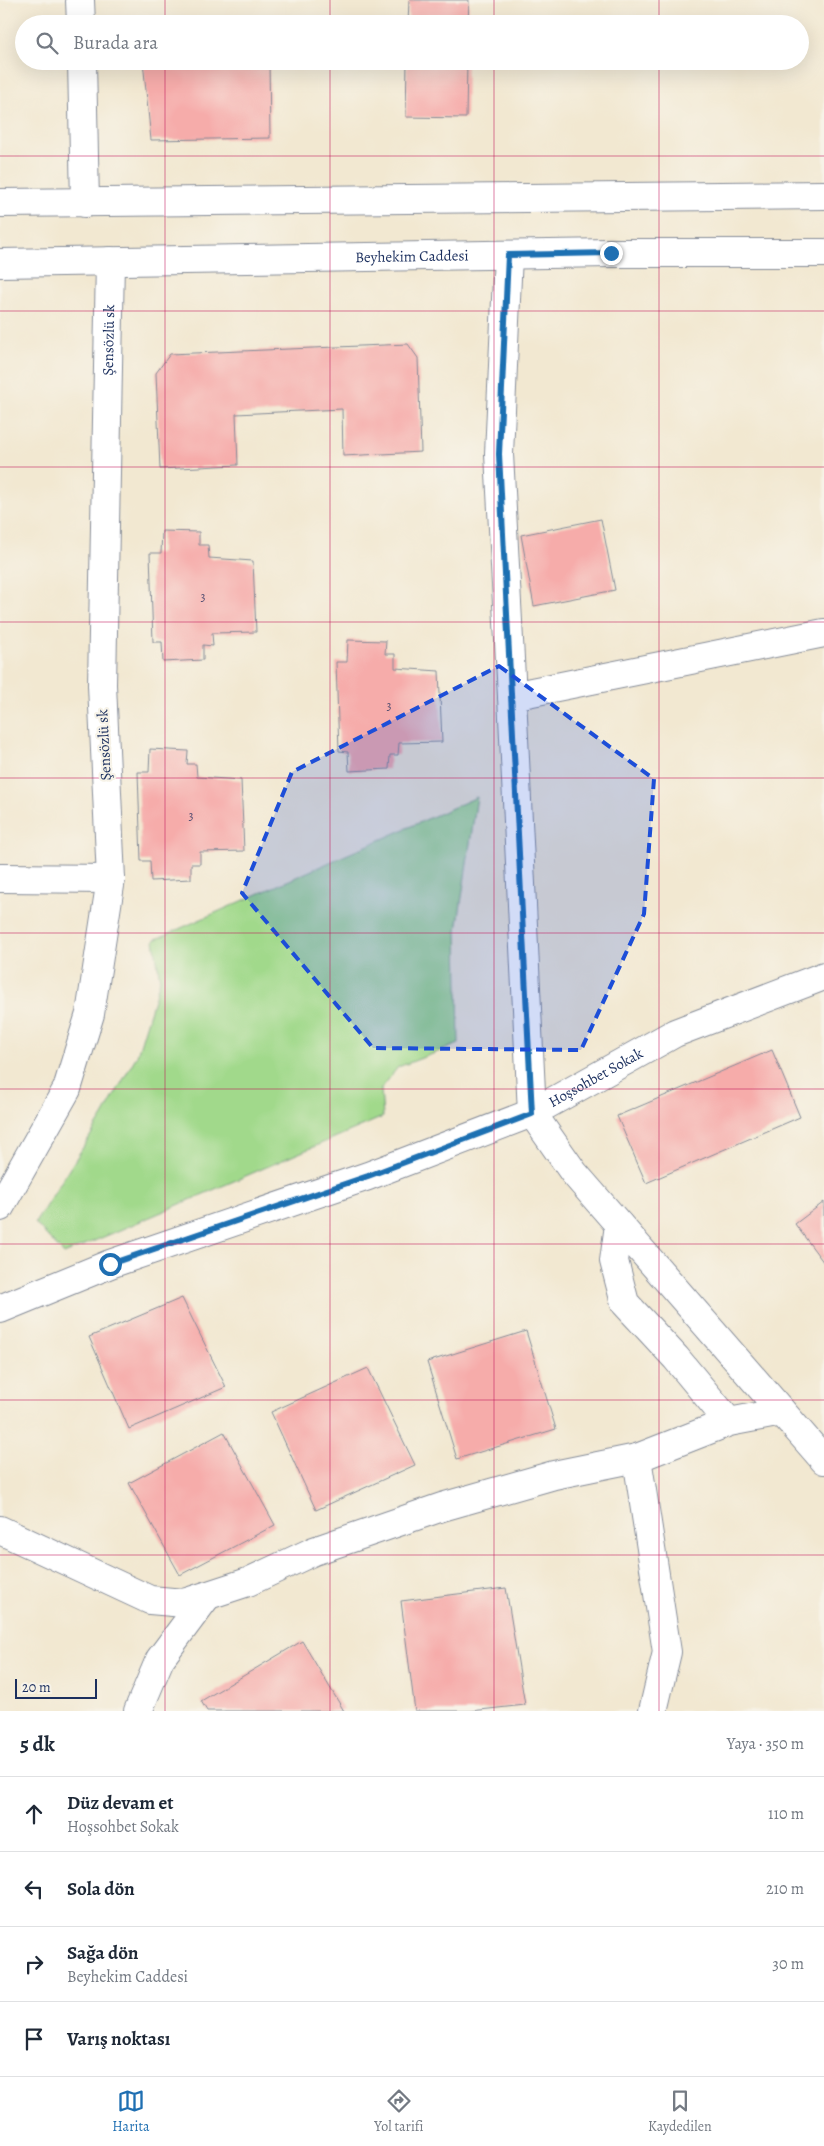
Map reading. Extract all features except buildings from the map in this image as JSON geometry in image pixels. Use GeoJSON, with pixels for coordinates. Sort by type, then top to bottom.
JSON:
{"type":"FeatureCollection","features":[{"type":"Feature","properties":{"kind":"street"},"geometry":{"type":"LineString","coordinates":[[80,0],[81,15]]}},
{"type":"Feature","properties":{"kind":"street"},"geometry":{"type":"LineString","coordinates":[[82,70],[85,203]]}},
{"type":"Feature","properties":{"kind":"street"},"geometry":{"type":"LineString","coordinates":[[0,204],[824,195]]}},
{"type":"Feature","properties":{"kind":"street","name":"Beyhekim Caddesi"},"geometry":{"type":"LineString","coordinates":[[0,262],[824,253]]}},
{"type":"Feature","properties":{"kind":"street"},"geometry":{"type":"LineString","coordinates":[[508,255],[499,454],[532,1114],[574,1173],[824,1460]]}},
{"type":"Feature","properties":{"kind":"street","name":"Şensözlü sk"},"geometry":{"type":"LineString","coordinates":[[0,1208],[67,1090],[90,1014],[111,878],[102,685],[110,261]]}},
{"type":"Feature","properties":{"kind":"street"},"geometry":{"type":"LineString","coordinates":[[512,696],[824,633]]}},
{"type":"Feature","properties":{"kind":"street"},"geometry":{"type":"LineString","coordinates":[[0,878],[111,878]]}},
{"type":"Feature","properties":{"kind":"street","name":"Hoşsohbet Sokak"},"geometry":{"type":"LineString","coordinates":[[0,1309],[110,1264],[368,1176],[532,1114],[675,1033],[824,976]]}},
{"type":"Feature","properties":{"kind":"street"},"geometry":{"type":"LineString","coordinates":[[619,1225],[614,1261],[625,1303],[676,1358],[729,1422]]}},
{"type":"Feature","properties":{"kind":"street"},"geometry":{"type":"LineString","coordinates":[[0,1530],[150,1600],[184,1603],[248,1582],[314,1551],[442,1507],[554,1475],[637,1458],[729,1422],[782,1412]]}},
{"type":"Feature","properties":{"kind":"street"},"geometry":{"type":"LineString","coordinates":[[637,1458],[667,1652],[653,1711]]}},
{"type":"Feature","properties":{"kind":"street"},"geometry":{"type":"LineString","coordinates":[[138,1711],[160,1659],[207,1596]]}},
{"type":"Feature","properties":{"kind":"highlighted area"},"geometry":{"type":"Polygon","coordinates":[[[499,666],[654,779],[644,914],[581,1050],[373,1048],[242,893],[292,772],[499,666]]]}},
{"type":"Feature","properties":{"kind":"green space"},"geometry":{"type":"Polygon","coordinates":[[[477,797],[457,930],[459,1044],[398,1067],[381,1089],[383,1117],[64,1254],[35,1223],[103,1116],[137,1055],[160,980],[154,940],[477,797]]]}},
{"type":"Feature","properties":{"kind":"route"},"geometry":{"type":"LineString","coordinates":[[110,1264],[368,1176],[532,1114],[499,454],[508,255],[611,253]]}}]}
